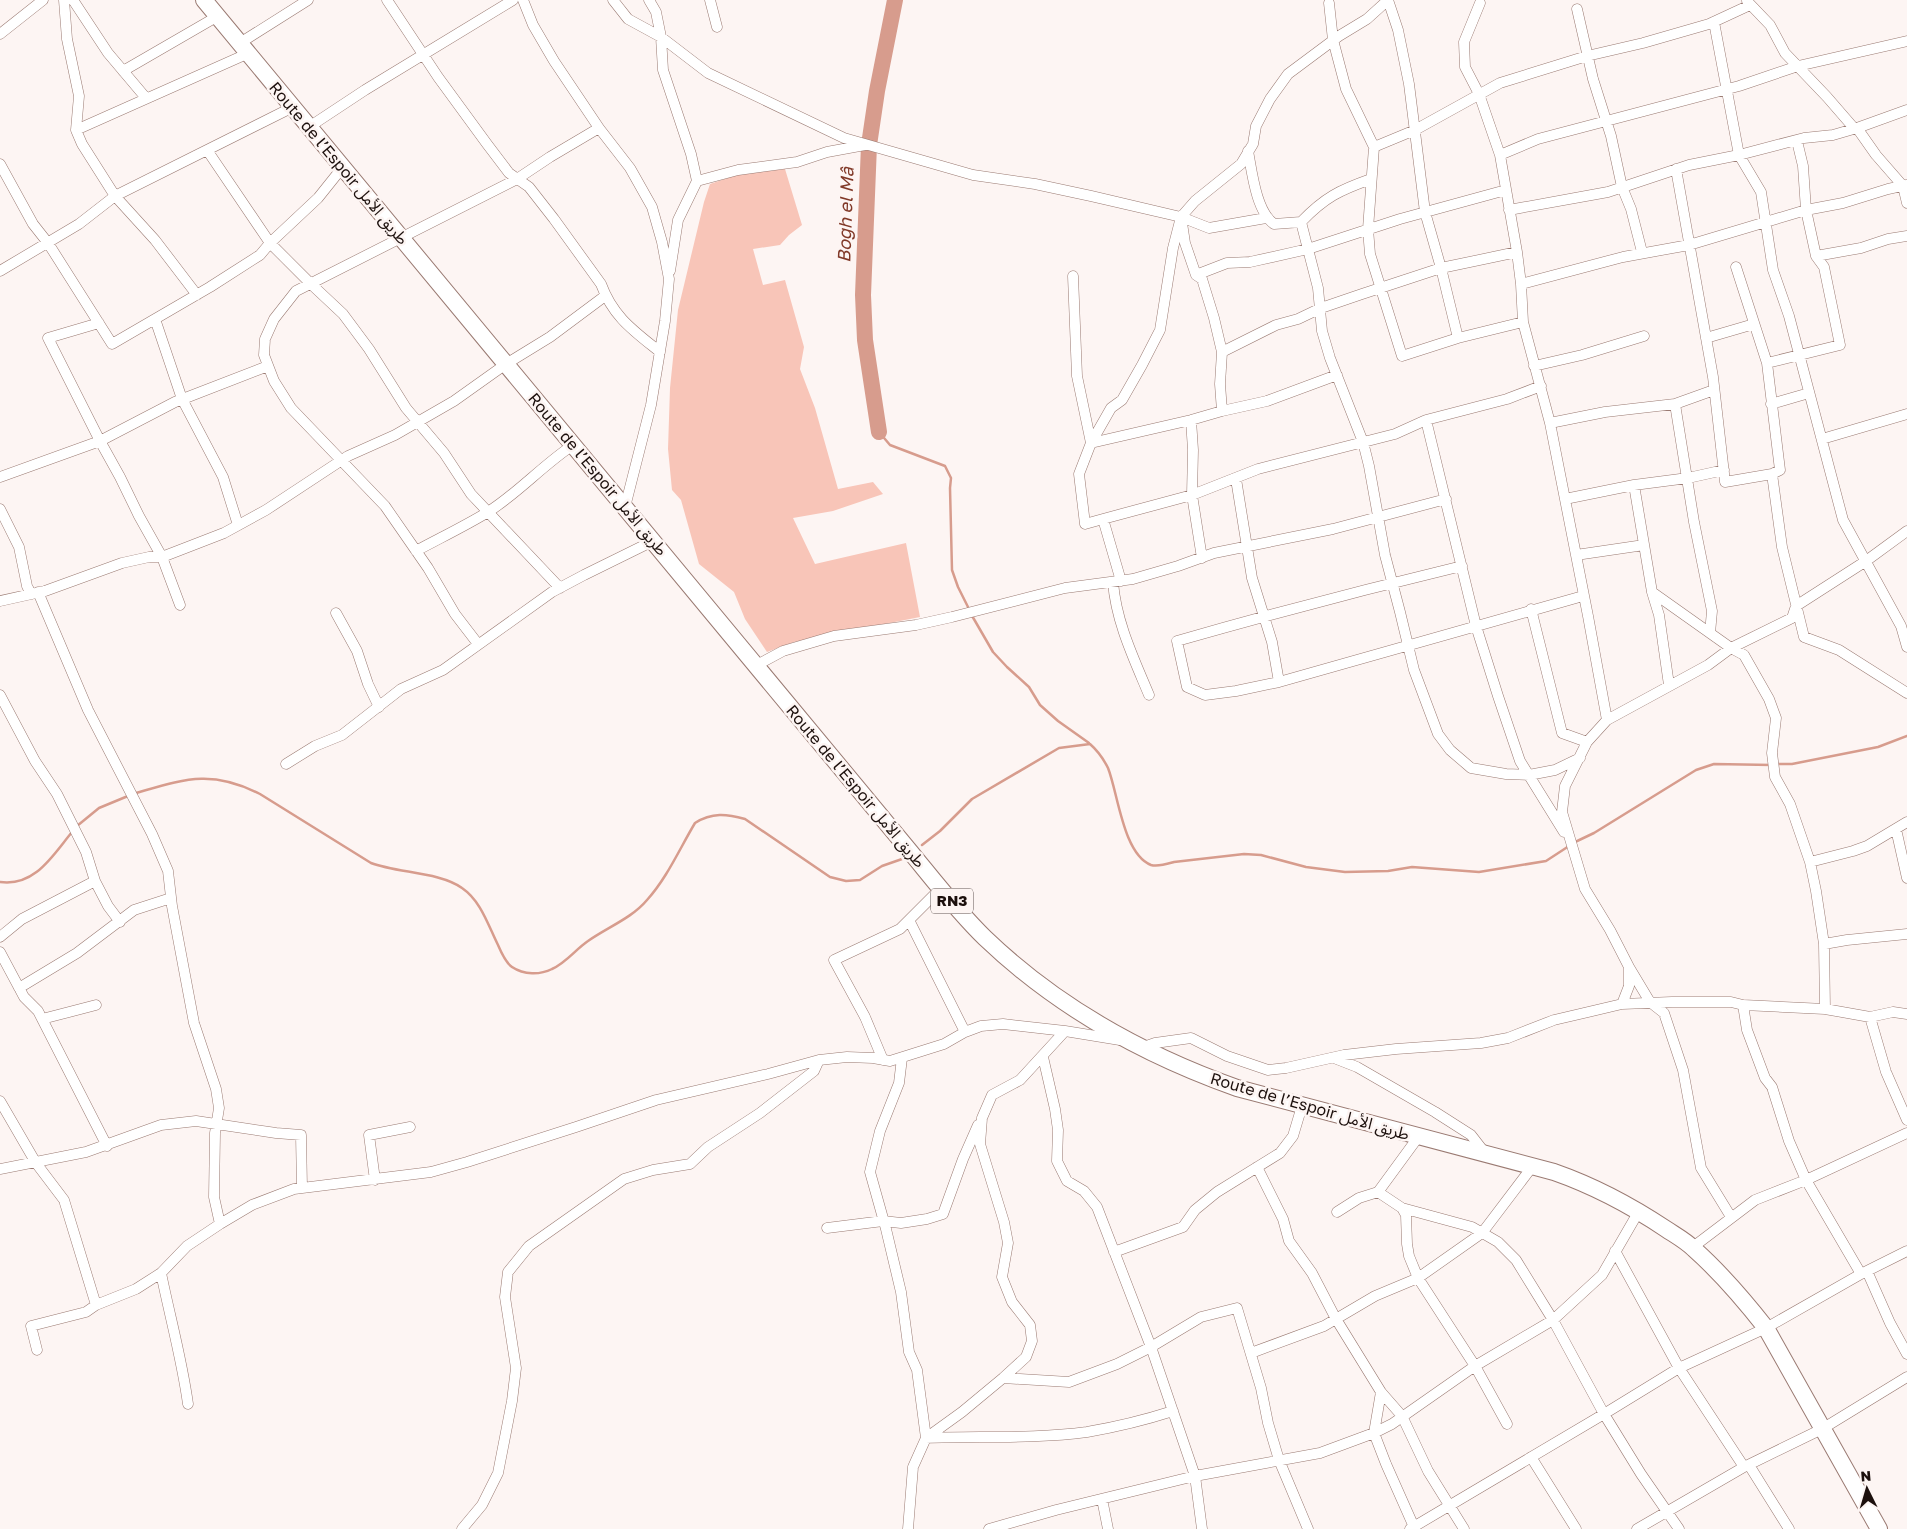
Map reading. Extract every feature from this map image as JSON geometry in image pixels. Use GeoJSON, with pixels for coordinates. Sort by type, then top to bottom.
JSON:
{"type":"FeatureCollection","features":[{"type":"Feature","properties":{"kind":"highway","name":"Route de l’Espoir طريق الأمل"},"geometry":{"type":"LineString","coordinates":[[204,0],[755,666],[940,888],[983,936],[1047,989],[1135,1045],[1192,1072],[1237,1088],[1486,1154],[1582,1182],[1639,1211],[1693,1247],[1743,1298],[1766,1328],[1879,1529]]}},
{"type":"Feature","properties":{"kind":"street"},"geometry":{"type":"LineString","coordinates":[[0,34],[43,0]]}},
{"type":"Feature","properties":{"kind":"street"},"geometry":{"type":"LineString","coordinates":[[64,0],[67,39],[79,96],[76,130],[82,144],[115,196],[154,240],[197,295]]}},
{"type":"Feature","properties":{"kind":"street"},"geometry":{"type":"LineString","coordinates":[[73,0],[108,53],[146,98]]}},
{"type":"Feature","properties":{"kind":"street"},"geometry":{"type":"LineString","coordinates":[[76,130],[146,98],[244,48],[308,0]]}},
{"type":"Feature","properties":{"kind":"street"},"geometry":{"type":"LineString","coordinates":[[387,0],[486,144],[510,173],[528,187],[554,219],[601,284],[606,296],[623,322],[660,352]]}},
{"type":"Feature","properties":{"kind":"street"},"geometry":{"type":"LineString","coordinates":[[309,127],[423,54],[513,0]]}},
{"type":"Feature","properties":{"kind":"street"},"geometry":{"type":"LineString","coordinates":[[523,0],[533,25],[554,61],[630,168],[652,207],[662,242],[669,279]]}},
{"type":"Feature","properties":{"kind":"street"},"geometry":{"type":"LineString","coordinates":[[613,0],[628,19],[661,37],[708,73],[844,138],[973,175],[1035,184],[1181,217],[1209,228],[1266,218]]}},
{"type":"Feature","properties":{"kind":"street"},"geometry":{"type":"LineString","coordinates":[[625,508],[652,405],[678,220],[697,181],[691,154],[663,70],[661,37],[656,12],[649,0]]}},
{"type":"Feature","properties":{"kind":"street"},"geometry":{"type":"LineString","coordinates":[[710,0],[717,27]]}},
{"type":"Feature","properties":{"kind":"street"},"geometry":{"type":"LineString","coordinates":[[1458,338],[1425,212],[1408,75],[1398,30],[1388,0],[1367,19],[1333,40],[1288,74],[1270,99],[1256,126],[1252,144],[1241,164],[1195,201],[1181,217],[1173,248],[1160,330],[1122,400],[1111,408],[1091,444],[1079,474],[1085,524],[1192,495],[1258,469],[1395,434],[1426,420],[1507,399],[1541,386]]}},
{"type":"Feature","properties":{"kind":"street"},"geometry":{"type":"LineString","coordinates":[[1329,3],[1333,40],[1346,89],[1374,147],[1368,229],[1370,254],[1402,356],[1458,338],[1523,322]]}},
{"type":"Feature","properties":{"kind":"street"},"geometry":{"type":"LineString","coordinates":[[1480,3],[1464,42],[1465,67],[1479,94],[1500,155],[1517,252],[1523,322],[1550,423],[1607,720]]}},
{"type":"Feature","properties":{"kind":"street"},"geometry":{"type":"LineString","coordinates":[[1374,147],[1416,130],[1500,83],[1587,56],[1643,43],[1714,22],[1748,3],[1770,25],[1785,53],[1827,96],[1853,127],[1857,128],[1876,155],[1905,186],[1907,203]]}},
{"type":"Feature","properties":{"kind":"street"},"geometry":{"type":"LineString","coordinates":[[1576,9],[1622,187],[1631,209],[1642,252]]}},
{"type":"Feature","properties":{"kind":"street"},"geometry":{"type":"LineString","coordinates":[[123,71],[218,16]]}},
{"type":"Feature","properties":{"kind":"street"},"geometry":{"type":"LineString","coordinates":[[1714,22],[1739,155],[1762,192],[1773,270],[1789,316],[1843,520],[1901,626],[1907,647]]}},
{"type":"Feature","properties":{"kind":"street"},"geometry":{"type":"LineString","coordinates":[[1500,155],[1538,139],[1726,89],[1798,66],[1907,41]]}},
{"type":"Feature","properties":{"kind":"street"},"geometry":{"type":"LineString","coordinates":[[0,271],[79,224],[115,196],[293,107]]}},
{"type":"Feature","properties":{"kind":"street"},"geometry":{"type":"LineString","coordinates":[[1509,210],[1608,192],[1676,169],[1804,138],[1833,135],[1907,110]]}},
{"type":"Feature","properties":{"kind":"street"},"geometry":{"type":"LineString","coordinates":[[478,644],[455,614],[428,568],[385,506],[291,408],[274,381],[268,366],[264,355],[265,339],[274,319],[296,291],[518,179],[550,157],[600,128]]}},
{"type":"Feature","properties":{"kind":"street"},"geometry":{"type":"LineString","coordinates":[[1767,363],[1840,345],[1824,267],[1816,256],[1806,210],[1803,166],[1796,141]]}},
{"type":"Feature","properties":{"kind":"street"},"geometry":{"type":"LineString","coordinates":[[697,181],[738,170],[797,162],[827,152],[869,145]]}},
{"type":"Feature","properties":{"kind":"street"},"geometry":{"type":"LineString","coordinates":[[207,150],[270,243],[310,284],[343,314],[369,348],[406,408],[444,452],[471,494],[560,588]]}},
{"type":"Feature","properties":{"kind":"street"},"geometry":{"type":"LineString","coordinates":[[1248,151],[1253,181],[1266,218],[1274,224],[1302,222],[1320,203],[1346,187],[1372,179]]}},
{"type":"Feature","properties":{"kind":"street"},"geometry":{"type":"LineString","coordinates":[[0,164],[33,224],[48,243],[112,344],[197,295],[260,255],[312,203],[342,168]]}},
{"type":"Feature","properties":{"kind":"street"},"geometry":{"type":"LineString","coordinates":[[1676,169],[1706,338],[1725,482],[1772,474],[1780,470],[1767,363],[1736,267]]}},
{"type":"Feature","properties":{"kind":"street"},"geometry":{"type":"LineString","coordinates":[[1521,284],[1642,252],[1689,245],[1806,210],[1843,203],[1888,188],[1905,186]]}},
{"type":"Feature","properties":{"kind":"street"},"geometry":{"type":"LineString","coordinates":[[1196,275],[1227,263],[1266,259],[1308,249],[1425,212],[1506,190]]}},
{"type":"Feature","properties":{"kind":"street"},"geometry":{"type":"LineString","coordinates":[[1181,217],[1184,243],[1196,275],[1202,279],[1222,352],[1220,384],[1222,410]]}},
{"type":"Feature","properties":{"kind":"street"},"geometry":{"type":"LineString","coordinates":[[1302,222],[1318,288],[1322,331],[1330,358],[1363,442],[1377,517],[1408,646],[1425,702],[1438,734],[1450,750],[1471,768],[1506,774],[1529,775],[1556,770],[1580,758]]}},
{"type":"Feature","properties":{"kind":"street"},"geometry":{"type":"LineString","coordinates":[[1816,256],[1861,248],[1888,239],[1907,236]]}},
{"type":"Feature","properties":{"kind":"street"},"geometry":{"type":"LineString","coordinates":[[1222,352],[1276,324],[1298,319],[1320,308],[1441,268],[1517,252]]}},
{"type":"Feature","properties":{"kind":"street"},"geometry":{"type":"LineString","coordinates":[[1073,276],[1077,376],[1091,444]]}},
{"type":"Feature","properties":{"kind":"street"},"geometry":{"type":"LineString","coordinates":[[0,601],[34,593],[122,563],[149,557],[162,557],[224,533],[266,510],[341,461],[418,422],[454,400],[506,364],[550,337],[606,296]]}},
{"type":"Feature","properties":{"kind":"street"},"geometry":{"type":"LineString","coordinates":[[155,319],[182,399],[223,477],[238,525]]}},
{"type":"Feature","properties":{"kind":"street"},"geometry":{"type":"LineString","coordinates":[[99,323],[48,338],[120,477],[138,516],[162,557],[180,605]]}},
{"type":"Feature","properties":{"kind":"street"},"geometry":{"type":"LineString","coordinates":[[1706,338],[1754,324]]}},
{"type":"Feature","properties":{"kind":"street"},"geometry":{"type":"LineString","coordinates":[[1534,366],[1582,355],[1644,336]]}},
{"type":"Feature","properties":{"kind":"street"},"geometry":{"type":"LineString","coordinates":[[0,476],[100,441],[182,399],[268,366]]}},
{"type":"Feature","properties":{"kind":"street"},"geometry":{"type":"LineString","coordinates":[[1091,444],[1267,400],[1337,375]]}},
{"type":"Feature","properties":{"kind":"street"},"geometry":{"type":"LineString","coordinates":[[1550,423],[1605,412],[1675,404],[1714,390]]}},
{"type":"Feature","properties":{"kind":"street"},"geometry":{"type":"LineString","coordinates":[[1771,404],[1809,393]]}},
{"type":"Feature","properties":{"kind":"street"},"geometry":{"type":"LineString","coordinates":[[1675,404],[1694,522],[1712,611],[1710,633]]}},
{"type":"Feature","properties":{"kind":"street"},"geometry":{"type":"LineString","coordinates":[[1822,439],[1907,414]]}},
{"type":"Feature","properties":{"kind":"street"},"geometry":{"type":"LineString","coordinates":[[1191,420],[1194,450],[1192,495],[1202,558]]}},
{"type":"Feature","properties":{"kind":"street"},"geometry":{"type":"LineString","coordinates":[[1426,420],[1476,626],[1520,761],[1572,844]]}},
{"type":"Feature","properties":{"kind":"street"},"geometry":{"type":"LineString","coordinates":[[416,551],[488,512],[554,458],[573,445]]}},
{"type":"Feature","properties":{"kind":"street"},"geometry":{"type":"LineString","coordinates":[[1565,499],[1724,470]]}},
{"type":"Feature","properties":{"kind":"street"},"geometry":{"type":"LineString","coordinates":[[1772,474],[1782,546],[1804,637],[1839,650],[1907,693]]}},
{"type":"Feature","properties":{"kind":"street"},"geometry":{"type":"LineString","coordinates":[[1236,479],[1252,578],[1272,642],[1279,682]]}},
{"type":"Feature","properties":{"kind":"street"},"geometry":{"type":"LineString","coordinates":[[1634,485],[1652,592],[1659,616],[1669,685]]}},
{"type":"Feature","properties":{"kind":"street"},"geometry":{"type":"LineString","coordinates":[[755,666],[783,650],[834,636],[925,623],[1065,588],[1133,580],[1214,553],[1248,548],[1334,529],[1446,499]]}},
{"type":"Feature","properties":{"kind":"street"},"geometry":{"type":"LineString","coordinates":[[0,509],[19,546],[27,586],[34,593],[88,710],[152,834],[168,871],[171,898],[194,1023],[216,1089],[219,1108],[214,1197],[220,1224]]}},
{"type":"Feature","properties":{"kind":"street"},"geometry":{"type":"LineString","coordinates":[[1103,519],[1117,581],[1114,603],[1131,653],[1149,695]]}},
{"type":"Feature","properties":{"kind":"street"},"geometry":{"type":"LineString","coordinates":[[1731,1217],[1701,1168],[1684,1070],[1664,1013],[1650,1002],[1585,889],[1562,812],[1565,786],[1587,742],[1607,720],[1708,665],[1731,648],[1792,618],[1796,606],[1866,561],[1907,531]]}},
{"type":"Feature","properties":{"kind":"street"},"geometry":{"type":"LineString","coordinates":[[286,764],[316,746],[342,735],[402,689],[443,670],[560,588],[653,541]]}},
{"type":"Feature","properties":{"kind":"street"},"geometry":{"type":"LineString","coordinates":[[1576,555],[1644,545]]}},
{"type":"Feature","properties":{"kind":"street"},"geometry":{"type":"LineString","coordinates":[[1462,566],[1370,590],[1334,597],[1177,641],[1187,687],[1205,695],[1279,682],[1583,596]]}},
{"type":"Feature","properties":{"kind":"street"},"geometry":{"type":"LineString","coordinates":[[1652,592],[1731,648],[1744,655],[1769,699],[1776,718],[1772,753],[1775,777],[1790,804],[1810,862],[1816,892],[1824,944],[1825,1009]]}},
{"type":"Feature","properties":{"kind":"street"},"geometry":{"type":"LineString","coordinates":[[1532,609],[1562,733],[1587,742]]}},
{"type":"Feature","properties":{"kind":"street"},"geometry":{"type":"LineString","coordinates":[[336,613],[357,651],[368,684],[379,707]]}},
{"type":"Feature","properties":{"kind":"street"},"geometry":{"type":"LineString","coordinates":[[0,694],[35,761],[57,794],[86,852],[95,881],[108,906],[120,922]]}},
{"type":"Feature","properties":{"kind":"street"},"geometry":{"type":"LineString","coordinates":[[1810,862],[1853,852],[1867,846],[1907,822]]}},
{"type":"Feature","properties":{"kind":"street"},"geometry":{"type":"LineString","coordinates":[[1896,829],[1907,878]]}},
{"type":"Feature","properties":{"kind":"street"},"geometry":{"type":"LineString","coordinates":[[0,937],[22,919],[95,881]]}},
{"type":"Feature","properties":{"kind":"street"},"geometry":{"type":"LineString","coordinates":[[883,1060],[864,1017],[834,960],[900,929],[940,888]]}},
{"type":"Feature","properties":{"kind":"street"},"geometry":{"type":"LineString","coordinates":[[19,988],[46,973],[120,922],[134,910],[171,898]]}},
{"type":"Feature","properties":{"kind":"street"},"geometry":{"type":"LineString","coordinates":[[909,920],[965,1032]]}},
{"type":"Feature","properties":{"kind":"street"},"geometry":{"type":"LineString","coordinates":[[1824,944],[1907,934]]}},
{"type":"Feature","properties":{"kind":"street"},"geometry":{"type":"LineString","coordinates":[[0,952],[24,997],[38,1011],[107,1146]]}},
{"type":"Feature","properties":{"kind":"street"},"geometry":{"type":"LineString","coordinates":[[1622,1004],[1629,986],[1629,967]]}},
{"type":"Feature","properties":{"kind":"street"},"geometry":{"type":"LineString","coordinates":[[37,1350],[31,1326],[86,1312],[96,1305],[136,1289],[161,1273],[187,1246],[220,1224],[252,1205],[294,1189],[431,1172],[656,1100],[819,1060],[848,1057],[890,1061],[944,1044],[965,1032],[981,1026],[1003,1024],[1065,1031],[1135,1045],[1191,1038],[1227,1056],[1268,1070],[1396,1049],[1481,1043],[1508,1038],[1554,1020],[1622,1004],[1731,1002],[1743,1005],[1825,1009],[1870,1017],[1893,1012],[1907,1014]]}},
{"type":"Feature","properties":{"kind":"street"},"geometry":{"type":"LineString","coordinates":[[42,1020],[96,1005]]}},
{"type":"Feature","properties":{"kind":"street"},"geometry":{"type":"LineString","coordinates":[[1743,1005],[1750,1038],[1765,1078],[1772,1087],[1790,1141],[1806,1180],[1864,1272],[1907,1354]]}},
{"type":"Feature","properties":{"kind":"street"},"geometry":{"type":"LineString","coordinates":[[1870,1017],[1896,1100],[1907,1120]]}},
{"type":"Feature","properties":{"kind":"street"},"geometry":{"type":"LineString","coordinates":[[827,1228],[884,1220],[902,1223],[943,1214],[963,1159],[992,1095],[1020,1080],[1065,1031]]}},
{"type":"Feature","properties":{"kind":"street"},"geometry":{"type":"LineString","coordinates":[[1043,1057],[1058,1130],[1057,1161],[1067,1181],[1084,1191],[1097,1207],[1151,1347],[1173,1411],[1194,1476],[1202,1529]]}},
{"type":"Feature","properties":{"kind":"street"},"geometry":{"type":"LineString","coordinates":[[902,1058],[899,1083],[880,1130],[870,1172],[884,1220],[901,1292],[910,1352],[917,1370],[926,1438]]}},
{"type":"Feature","properties":{"kind":"street"},"geometry":{"type":"LineString","coordinates":[[1333,1058],[1357,1067],[1435,1112],[1471,1135],[1486,1154]]}},
{"type":"Feature","properties":{"kind":"street"},"geometry":{"type":"LineString","coordinates":[[462,1529],[482,1505],[498,1473],[512,1401],[516,1368],[505,1297],[508,1272],[529,1246],[624,1179],[653,1170],[690,1164],[708,1147],[760,1112],[814,1071],[819,1060]]}},
{"type":"Feature","properties":{"kind":"street"},"geometry":{"type":"LineString","coordinates":[[0,1100],[36,1163],[64,1200],[96,1305]]}},
{"type":"Feature","properties":{"kind":"street"},"geometry":{"type":"LineString","coordinates":[[1114,1252],[1145,1239],[1183,1227],[1195,1210],[1217,1192],[1280,1153],[1294,1136],[1302,1106]]}},
{"type":"Feature","properties":{"kind":"street"},"geometry":{"type":"LineString","coordinates":[[908,1529],[913,1467],[926,1438],[1004,1378],[1026,1357],[1032,1341],[1030,1325],[1012,1302],[1002,1277],[1008,1243],[980,1144],[982,1118]]}},
{"type":"Feature","properties":{"kind":"street"},"geometry":{"type":"LineString","coordinates":[[0,1169],[86,1152],[161,1125],[196,1121],[301,1135],[302,1188]]}},
{"type":"Feature","properties":{"kind":"street"},"geometry":{"type":"LineString","coordinates":[[375,1180],[369,1135],[410,1127]]}},
{"type":"Feature","properties":{"kind":"street"},"geometry":{"type":"LineString","coordinates":[[1693,1247],[1755,1200],[1806,1180],[1907,1133]]}},
{"type":"Feature","properties":{"kind":"street"},"geometry":{"type":"LineString","coordinates":[[1337,1212],[1359,1198],[1378,1192],[1419,1136]]}},
{"type":"Feature","properties":{"kind":"street"},"geometry":{"type":"LineString","coordinates":[[1257,1167],[1283,1218],[1290,1241],[1312,1273],[1336,1319],[1381,1392],[1402,1416],[1428,1471],[1464,1529]]}},
{"type":"Feature","properties":{"kind":"street"},"geometry":{"type":"LineString","coordinates":[[1251,1353],[1324,1326],[1375,1296],[1418,1278],[1482,1233],[1532,1167]]}},
{"type":"Feature","properties":{"kind":"street"},"geometry":{"type":"LineString","coordinates":[[1378,1192],[1402,1208],[1472,1227],[1498,1242],[1516,1260],[1553,1320],[1604,1414],[1641,1474],[1679,1529]]}},
{"type":"Feature","properties":{"kind":"street"},"geometry":{"type":"LineString","coordinates":[[1402,1208],[1406,1215],[1409,1256],[1418,1278],[1474,1366],[1507,1424]]}},
{"type":"Feature","properties":{"kind":"street"},"geometry":{"type":"LineString","coordinates":[[989,1529],[1056,1510],[1194,1476],[1320,1453],[1374,1433],[1392,1424],[1474,1366],[1553,1320],[1602,1275],[1639,1211]]}},
{"type":"Feature","properties":{"kind":"street"},"geometry":{"type":"LineString","coordinates":[[1615,1251],[1679,1368],[1789,1529]]}},
{"type":"Feature","properties":{"kind":"street"},"geometry":{"type":"LineString","coordinates":[[1381,1392],[1374,1433],[1412,1528],[1679,1368],[1766,1328],[1864,1272],[1907,1251]]}},
{"type":"Feature","properties":{"kind":"street"},"geometry":{"type":"LineString","coordinates":[[161,1273],[183,1369],[188,1404]]}},
{"type":"Feature","properties":{"kind":"street"},"geometry":{"type":"LineString","coordinates":[[1004,1378],[1069,1382],[1117,1364],[1151,1347],[1201,1317],[1237,1308],[1261,1388],[1268,1423],[1279,1460],[1308,1529]]}},
{"type":"Feature","properties":{"kind":"street"},"geometry":{"type":"LineString","coordinates":[[1637,1529],[1747,1466],[1822,1429],[1907,1377]]}},
{"type":"Feature","properties":{"kind":"street"},"geometry":{"type":"LineString","coordinates":[[926,1438],[1024,1437],[1087,1432],[1137,1422],[1173,1411]]}},
{"type":"Feature","properties":{"kind":"street"},"geometry":{"type":"LineString","coordinates":[[1531,1457],[1576,1529]]}},
{"type":"Feature","properties":{"kind":"street"},"geometry":{"type":"LineString","coordinates":[[1102,1499],[1108,1529]]}},
{"type":"Feature","properties":{"kind":"shaded area"},"geometry":{"type":"Polygon","coordinates":[[[785,169],[802,225],[780,245],[753,249],[763,285],[785,280],[804,347],[800,369],[815,408],[838,489],[873,482],[883,494],[833,511],[793,518],[815,564],[906,543],[920,617],[794,642],[767,652],[745,619],[734,592],[699,564],[681,500],[672,490],[668,449],[670,388],[678,310],[710,184],[739,174],[785,169]]]}},
{"type":"Feature","properties":{"kind":"waterway","name":"Bogh el Mâ"},"geometry":{"type":"LineString","coordinates":[[879,432],[865,340],[863,295],[869,145],[877,91],[895,0]]}},
{"type":"Feature","properties":{"kind":"waterway"},"geometry":{"type":"LineString","coordinates":[[879,432],[890,445],[945,466],[951,478],[952,570],[969,609]]}},
{"type":"Feature","properties":{"kind":"waterway"},"geometry":{"type":"LineString","coordinates":[[971,614],[993,652],[1029,687],[1040,705],[1058,721],[1089,743]]}},
{"type":"Feature","properties":{"kind":"waterway"},"geometry":{"type":"LineString","coordinates":[[1777,764],[1792,764],[1878,747],[1907,736]]}},
{"type":"Feature","properties":{"kind":"waterway"},"geometry":{"type":"LineString","coordinates":[[922,845],[940,831],[972,799],[1059,748],[1090,744],[1108,768],[1123,822],[1134,849],[1142,859],[1154,866],[1244,854],[1261,855],[1306,867],[1345,872],[1388,871],[1412,867],[1479,872],[1546,861],[1569,846]]}},
{"type":"Feature","properties":{"kind":"waterway"},"geometry":{"type":"LineString","coordinates":[[1573,843],[1594,833],[1696,770],[1714,764],[1772,765]]}},
{"type":"Feature","properties":{"kind":"waterway"},"geometry":{"type":"LineString","coordinates":[[136,793],[169,784],[198,779],[227,781],[243,786],[260,794],[371,863],[442,879],[462,888],[469,893],[479,906],[508,963],[517,970],[532,973],[547,971],[557,966],[588,941],[641,906],[661,882],[695,823],[707,817],[726,815],[745,819],[830,877],[846,881],[860,880],[882,866],[902,859]]}},
{"type":"Feature","properties":{"kind":"waterway"},"geometry":{"type":"LineString","coordinates":[[77,826],[99,808],[128,796]]}},
{"type":"Feature","properties":{"kind":"waterway"},"geometry":{"type":"LineString","coordinates":[[0,882],[23,880],[42,868],[72,832]]}}]}
